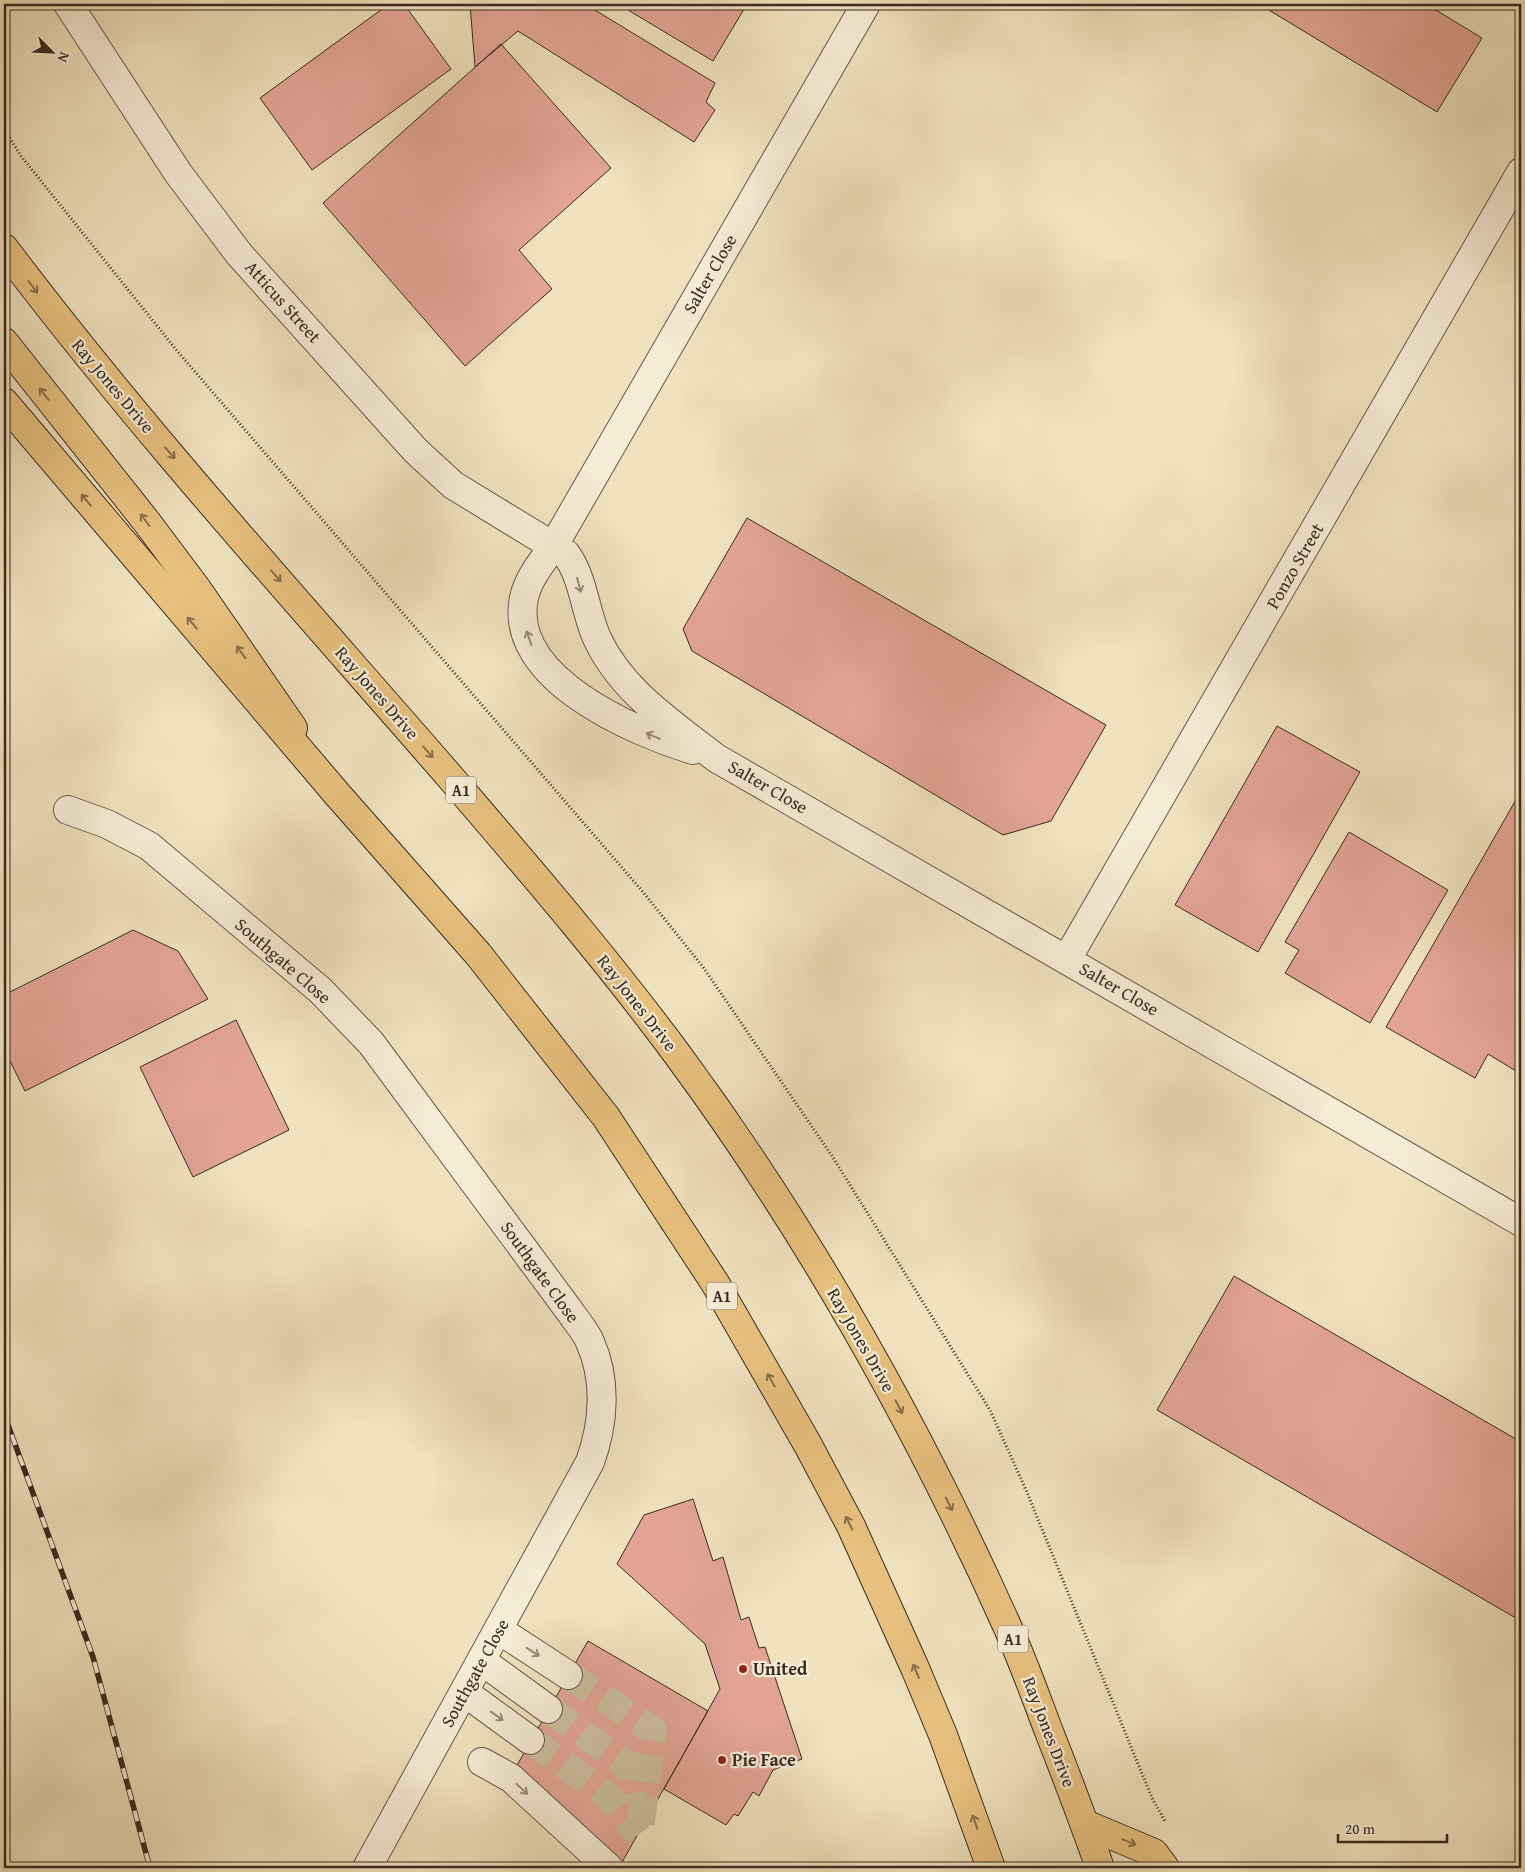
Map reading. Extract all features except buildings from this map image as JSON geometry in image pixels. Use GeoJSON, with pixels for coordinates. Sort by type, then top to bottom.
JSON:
{"type":"FeatureCollection","features":[{"type":"Feature","properties":{"kind":"main road","name":"Ray Jones Drive"},"geometry":{"type":"LineString","coordinates":[[4,248],[125,401],[533,874],[678,1054],[736,1138],[832,1289],[927,1460],[1010,1632],[1085,1824],[1100,1868]]}},
{"type":"Feature","properties":{"kind":"main road"},"geometry":{"type":"LineString","coordinates":[[4,342],[197,589],[266,687],[337,794]]}},
{"type":"Feature","properties":{"kind":"main road","name":"A1"},"geometry":{"type":"LineString","coordinates":[[4,402],[337,794],[478,954],[606,1117],[715,1283],[808,1445],[851,1526],[916,1668],[943,1735],[991,1868]]}},
{"type":"Feature","properties":{"kind":"main road"},"geometry":{"type":"LineString","coordinates":[[1085,1824],[1154,1853],[1165,1868]]}},
{"type":"Feature","properties":{"kind":"street","name":"Atticus Street"},"geometry":{"type":"LineString","coordinates":[[68,4],[178,173],[239,254],[409,444],[453,485],[554,545]]}},
{"type":"Feature","properties":{"kind":"street","name":"Salter Close"},"geometry":{"type":"LineString","coordinates":[[716,758],[656,737],[613,716],[569,689],[544,666],[527,634],[524,600],[533,576],[554,545],[866,4]]}},
{"type":"Feature","properties":{"kind":"street","name":"Ponzo Street"},"geometry":{"type":"LineString","coordinates":[[1067,960],[1521,172]]}},
{"type":"Feature","properties":{"kind":"street","name":"Salter Close"},"geometry":{"type":"LineString","coordinates":[[554,545],[571,561],[591,624],[610,662],[642,698],[716,758],[1521,1222]]}},
{"type":"Feature","properties":{"kind":"street","name":"Southgate Close"},"geometry":{"type":"LineString","coordinates":[[68,810],[108,824],[149,846],[320,990],[371,1043],[590,1341],[597,1363],[602,1388],[599,1438],[590,1462],[573,1497],[367,1867]]}},
{"type":"Feature","properties":{"kind":"street"},"geometry":{"type":"LineString","coordinates":[[499,1630],[568,1675]]}},
{"type":"Feature","properties":{"kind":"street"},"geometry":{"type":"LineString","coordinates":[[482,1661],[548,1709]]}},
{"type":"Feature","properties":{"kind":"street"},"geometry":{"type":"LineString","coordinates":[[464,1692],[530,1740]]}},
{"type":"Feature","properties":{"kind":"street"},"geometry":{"type":"LineString","coordinates":[[482,1762],[511,1778],[608,1868]]}},
{"type":"Feature","properties":{"kind":"tunnel"},"geometry":{"type":"LineString","coordinates":[[568,1675],[653,1730],[639,1836]]}},
{"type":"Feature","properties":{"kind":"tunnel"},"geometry":{"type":"LineString","coordinates":[[548,1709],[629,1766],[634,1802]]}},
{"type":"Feature","properties":{"kind":"tunnel"},"geometry":{"type":"LineString","coordinates":[[530,1740],[609,1797],[638,1835]]}},
{"type":"Feature","properties":{"kind":"railway"},"geometry":{"type":"LineString","coordinates":[[4,1414],[93,1657],[150,1868]]}},
{"type":"Feature","properties":{"kind":"place","name":"United"},"geometry":{"type":"Point","coordinates":[743,1669]}},
{"type":"Feature","properties":{"kind":"place","name":"Pie Face"},"geometry":{"type":"Point","coordinates":[722,1760]}}]}
